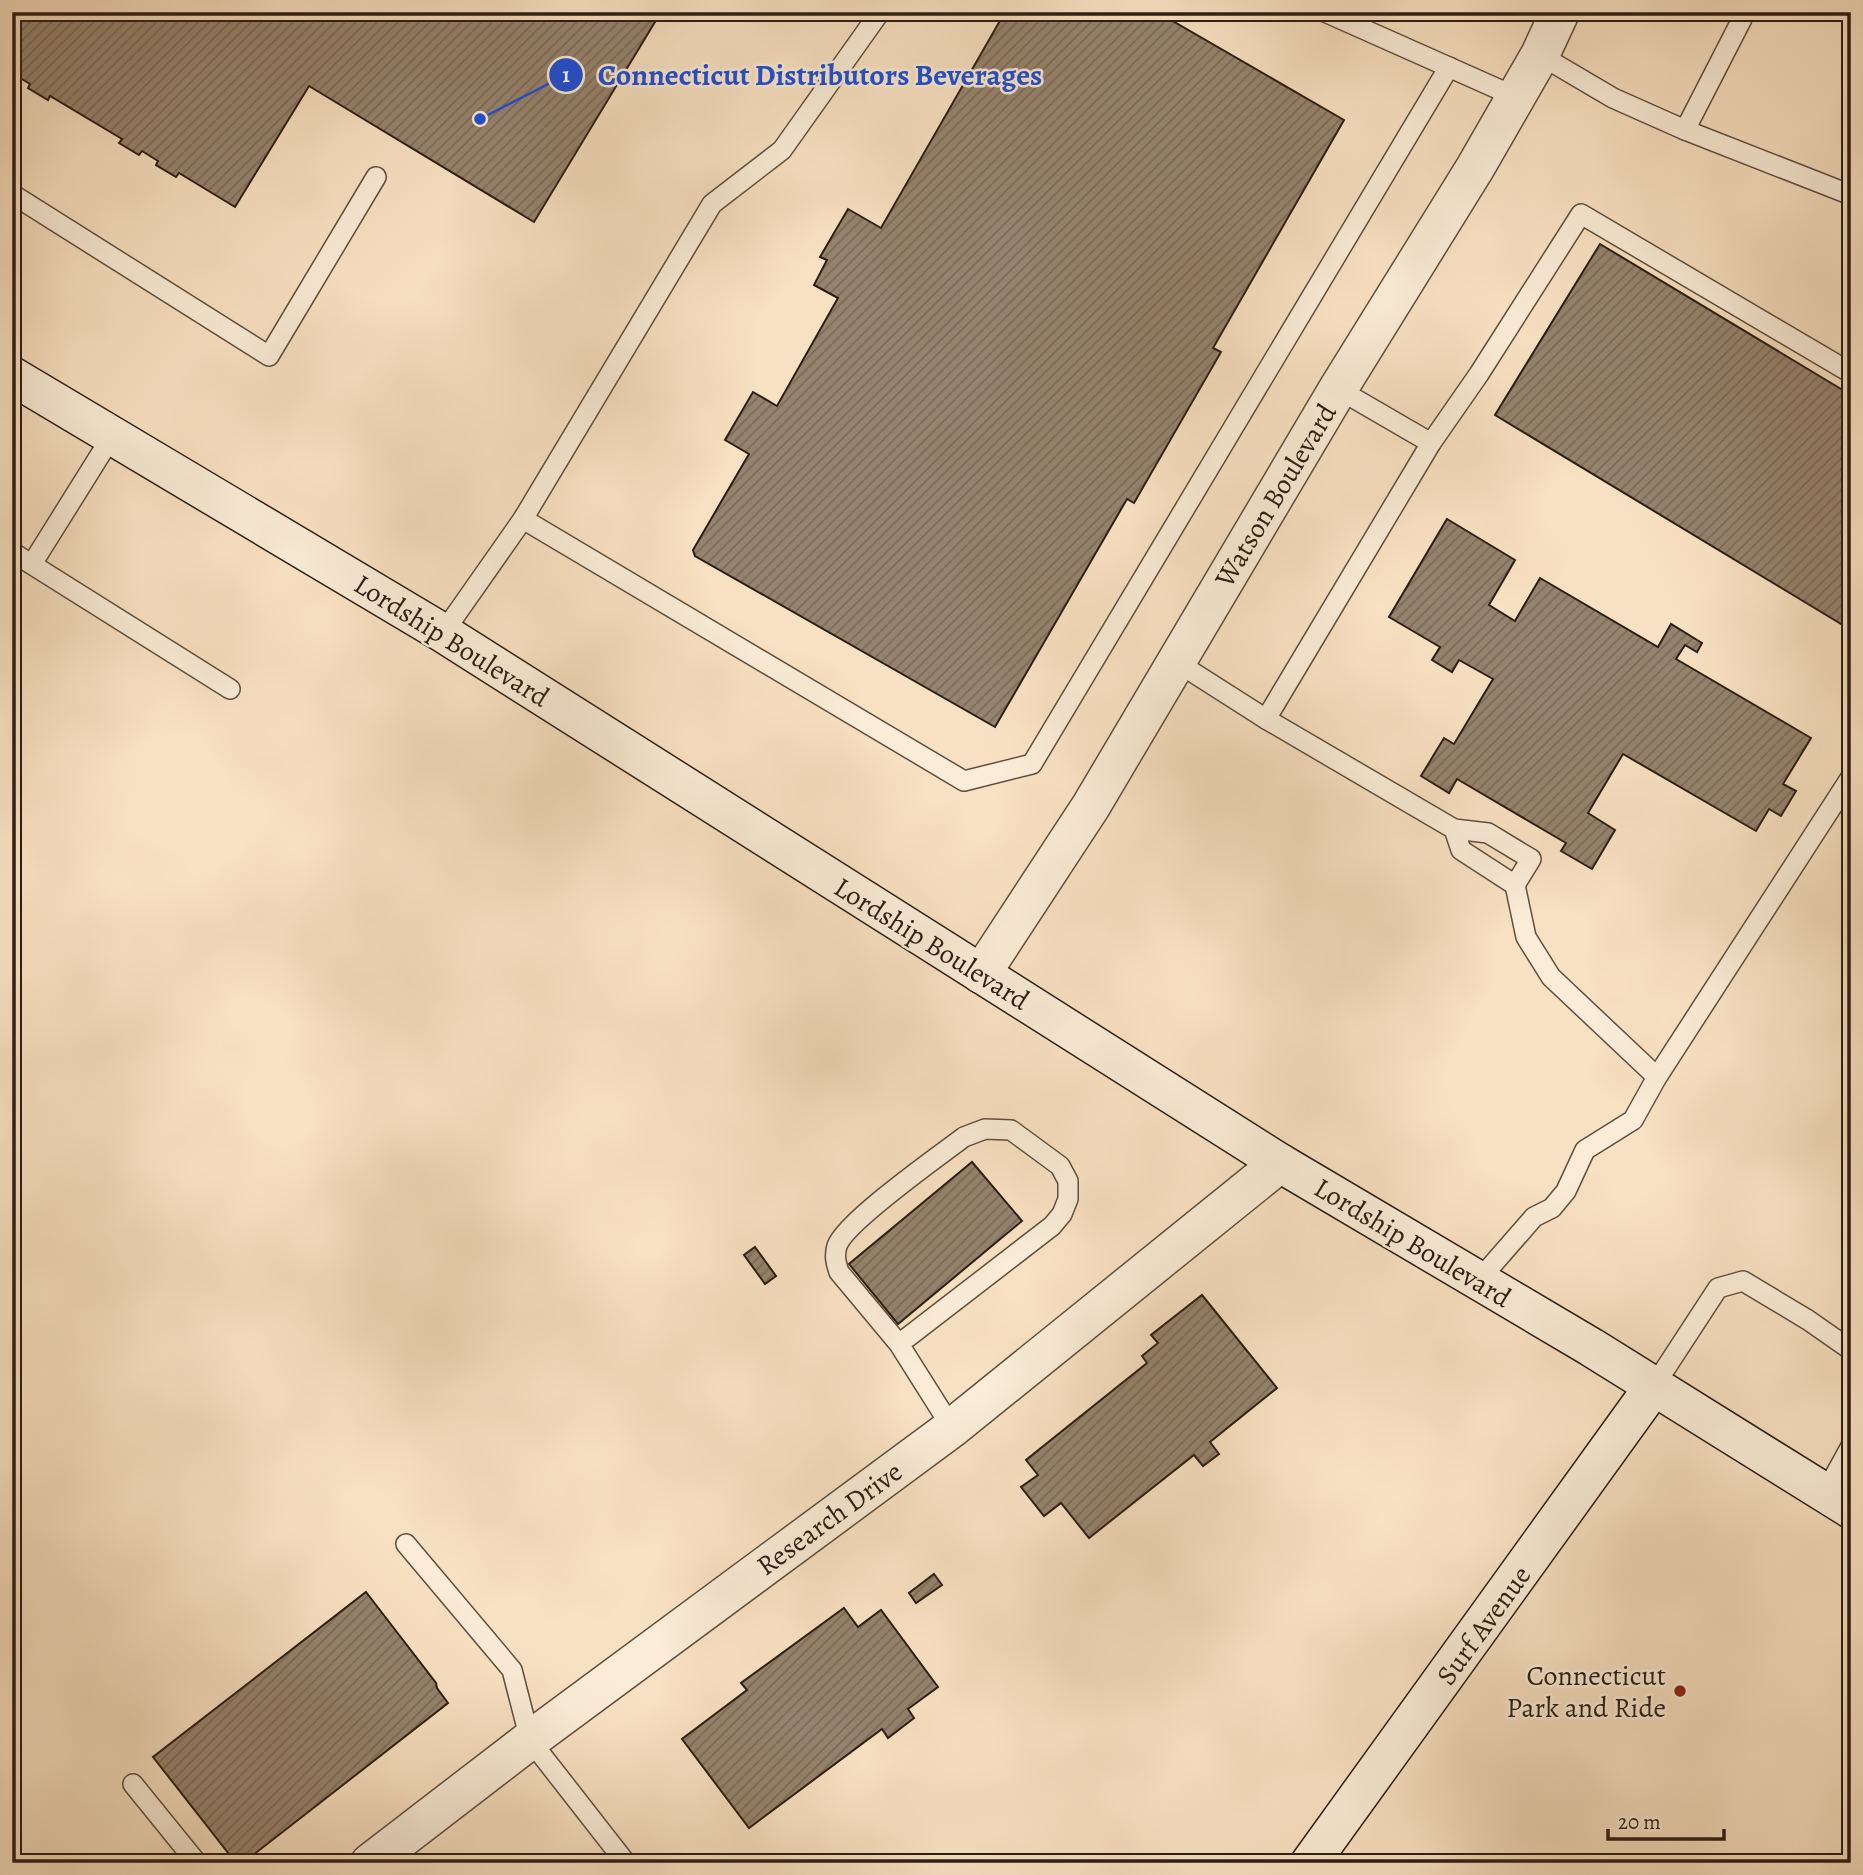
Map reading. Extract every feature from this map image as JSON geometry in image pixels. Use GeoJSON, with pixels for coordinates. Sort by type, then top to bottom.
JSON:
{"type":"FeatureCollection","features":[{"type":"Feature","properties":{"kind":"main road","name":"Watson Boulevard"},"geometry":{"type":"LineString","coordinates":[[981,974],[1091,806],[1338,389],[1475,168],[1540,55],[1560,12]]}},
{"type":"Feature","properties":{"kind":"main road","name":"Lordship Boulevard"},"geometry":{"type":"LineString","coordinates":[[12,376],[443,633],[1280,1163],[1654,1386],[1838,1501]]}},
{"type":"Feature","properties":{"kind":"main road","name":"Research Drive"},"geometry":{"type":"LineString","coordinates":[[370,1863],[530,1740],[952,1428],[1280,1163]]}},
{"type":"Feature","properties":{"kind":"main road","name":"Surf Avenue"},"geometry":{"type":"LineString","coordinates":[[1310,1863],[1654,1386]]}},
{"type":"Feature","properties":{"kind":"lane"},"geometry":{"type":"LineString","coordinates":[[443,633],[523,519],[712,204],[782,150],[880,12]]}},
{"type":"Feature","properties":{"kind":"lane"},"geometry":{"type":"LineString","coordinates":[[1325,12],[1516,97]]}},
{"type":"Feature","properties":{"kind":"lane"},"geometry":{"type":"LineString","coordinates":[[1685,130],[1741,19]]}},
{"type":"Feature","properties":{"kind":"lane"},"geometry":{"type":"LineString","coordinates":[[1540,55],[1613,98],[1685,130],[1851,195]]}},
{"type":"Feature","properties":{"kind":"lane"},"geometry":{"type":"LineString","coordinates":[[523,519],[964,781],[1032,765],[1449,67]]}},
{"type":"Feature","properties":{"kind":"lane"},"geometry":{"type":"LineString","coordinates":[[12,194],[269,356],[376,177]]}},
{"type":"Feature","properties":{"kind":"lane"},"geometry":{"type":"LineString","coordinates":[[1266,719],[1431,443],[1479,374],[1581,214],[1851,373]]}},
{"type":"Feature","properties":{"kind":"lane"},"geometry":{"type":"LineString","coordinates":[[1338,389],[1431,443]]}},
{"type":"Feature","properties":{"kind":"lane"},"geometry":{"type":"LineString","coordinates":[[32,564],[112,436]]}},
{"type":"Feature","properties":{"kind":"lane"},"geometry":{"type":"LineString","coordinates":[[12,552],[230,689]]}},
{"type":"Feature","properties":{"kind":"lane"},"geometry":{"type":"LineString","coordinates":[[1175,661],[1266,719],[1454,829],[1488,833],[1531,859],[1515,885],[1526,937],[1551,977],[1657,1077]]}},
{"type":"Feature","properties":{"kind":"lane"},"geometry":{"type":"LineString","coordinates":[[1479,1280],[1534,1217],[1552,1208],[1566,1191],[1585,1150],[1633,1120],[1657,1077],[1851,777]]}},
{"type":"Feature","properties":{"kind":"lane"},"geometry":{"type":"LineString","coordinates":[[1454,829],[1461,850],[1515,885]]}},
{"type":"Feature","properties":{"kind":"lane"},"geometry":{"type":"LineString","coordinates":[[899,1344],[1052,1226],[1062,1214],[1068,1199],[1068,1181],[1060,1166],[1011,1130],[985,1129],[964,1137],[953,1145],[854,1223],[838,1244],[835,1259],[839,1272],[899,1344],[952,1428]]}},
{"type":"Feature","properties":{"kind":"lane"},"geometry":{"type":"LineString","coordinates":[[1654,1386],[1718,1288],[1743,1281],[1808,1320],[1851,1350]]}},
{"type":"Feature","properties":{"kind":"lane"},"geometry":{"type":"LineString","coordinates":[[1838,1501],[1851,1446]]}},
{"type":"Feature","properties":{"kind":"lane"},"geometry":{"type":"LineString","coordinates":[[406,1544],[512,1670],[530,1740],[626,1863]]}},
{"type":"Feature","properties":{"kind":"lane"},"geometry":{"type":"LineString","coordinates":[[133,1784],[197,1863]]}},
{"type":"Feature","properties":{"kind":"building"},"geometry":{"type":"Polygon","coordinates":[[[12,12],[661,12],[534,222],[309,86],[235,207],[179,173],[176,177],[156,165],[158,161],[142,151],[139,155],[119,143],[122,139],[50,96],[48,100],[28,88],[30,84],[12,73],[12,12]]]}},
{"type":"Feature","properties":{"kind":"building"},"geometry":{"type":"Polygon","coordinates":[[[1005,12],[1157,12],[1344,120],[1213,348],[1221,352],[1134,503],[1127,499],[995,727],[695,556],[693,550],[749,454],[725,440],[753,392],[777,406],[838,298],[814,285],[827,260],[820,257],[848,209],[881,228],[1005,12]]]}},
{"type":"Feature","properties":{"kind":"building"},"geometry":{"type":"Polygon","coordinates":[[[1600,244],[1851,395],[1851,630],[1495,415],[1600,244]]]}},
{"type":"Feature","properties":{"kind":"building"},"geometry":{"type":"Polygon","coordinates":[[[1447,519],[1515,560],[1489,605],[1515,621],[1540,578],[1658,647],[1671,624],[1702,643],[1697,652],[1685,645],[1676,659],[1811,738],[1783,784],[1796,791],[1781,816],[1769,809],[1756,831],[1623,754],[1588,813],[1615,830],[1592,869],[1561,851],[1566,843],[1457,779],[1449,793],[1421,776],[1444,738],[1454,744],[1493,679],[1459,660],[1452,672],[1432,660],[1440,647],[1389,617],[1447,519]]]}},
{"type":"Feature","properties":{"kind":"building"},"geometry":{"type":"Polygon","coordinates":[[[972,1162],[1022,1221],[898,1324],[849,1264],[972,1162]]]}},
{"type":"Feature","properties":{"kind":"building"},"geometry":{"type":"Polygon","coordinates":[[[755,1247],[776,1276],[765,1284],[744,1255],[755,1247]]]}},
{"type":"Feature","properties":{"kind":"building"},"geometry":{"type":"Polygon","coordinates":[[[1202,1295],[1277,1388],[1210,1442],[1219,1454],[1203,1466],[1194,1455],[1089,1538],[1061,1503],[1044,1516],[1021,1487],[1038,1475],[1026,1460],[1147,1363],[1142,1356],[1158,1343],[1151,1335],[1202,1295]]]}},
{"type":"Feature","properties":{"kind":"building"},"geometry":{"type":"Polygon","coordinates":[[[934,1574],[942,1585],[916,1603],[909,1593],[934,1574]]]}},
{"type":"Feature","properties":{"kind":"building"},"geometry":{"type":"Polygon","coordinates":[[[366,1592],[436,1683],[448,1703],[248,1859],[229,1854],[153,1757],[366,1592]]]}},
{"type":"Feature","properties":{"kind":"building"},"geometry":{"type":"Polygon","coordinates":[[[844,1608],[858,1627],[881,1610],[938,1687],[908,1709],[914,1718],[888,1738],[882,1729],[749,1828],[682,1739],[747,1690],[741,1683],[844,1608]]]}},
{"type":"Feature","properties":{"kind":"place","name":"Connecticut Distributors Beverages"},"geometry":{"type":"Point","coordinates":[480,119]}},
{"type":"Feature","properties":{"kind":"place","name":"Connecticut Park and Ride"},"geometry":{"type":"Point","coordinates":[1680,1691]}}]}
